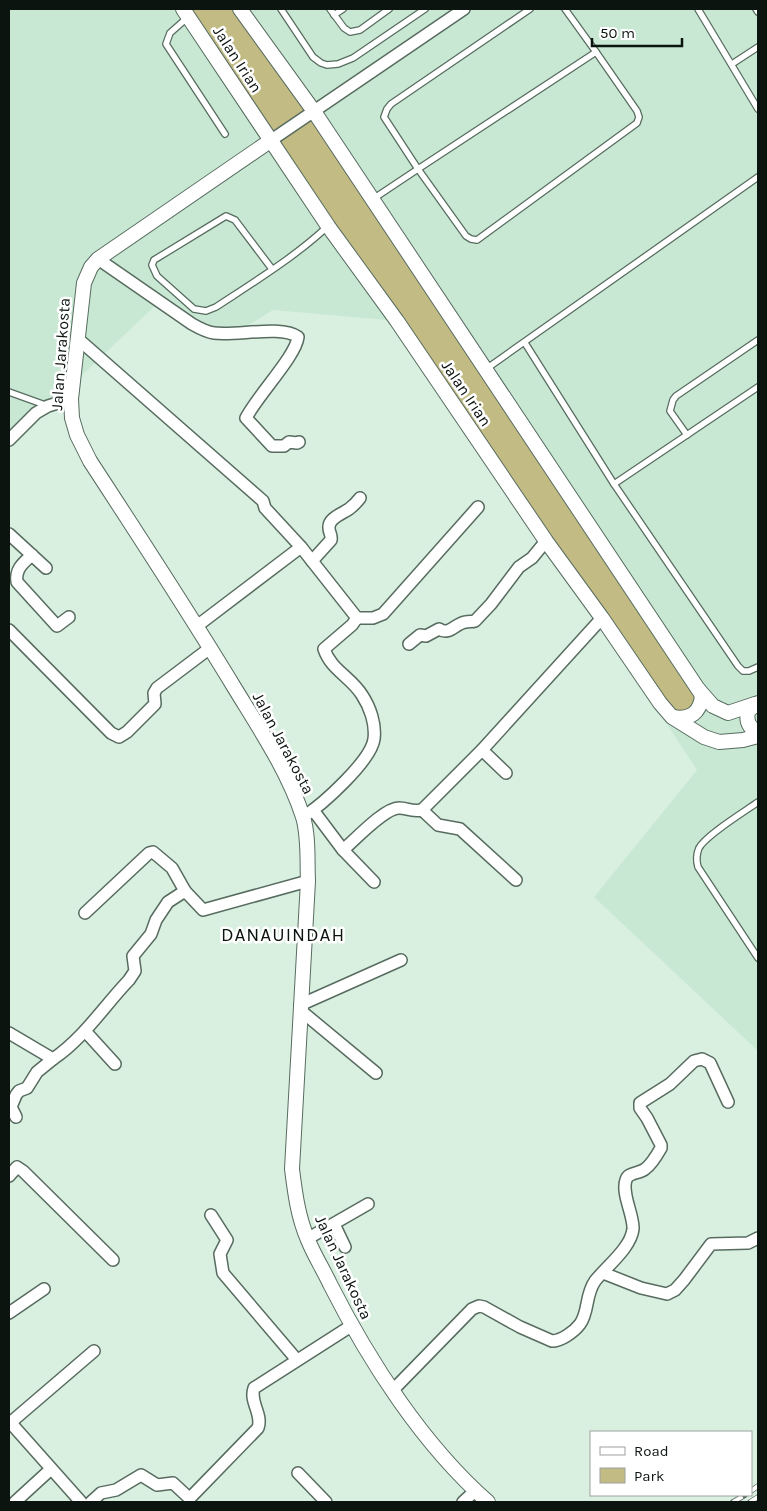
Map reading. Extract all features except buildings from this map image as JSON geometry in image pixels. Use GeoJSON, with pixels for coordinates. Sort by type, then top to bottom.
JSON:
{"type":"FeatureCollection","features":[{"type":"Feature","properties":{"kind":"street","name":"Jalan Irian"},"geometry":{"type":"LineString","coordinates":[[240,9],[313,110],[373,199],[699,690],[713,706],[728,713],[757,703]]}},
{"type":"Feature","properties":{"kind":"street"},"geometry":{"type":"LineString","coordinates":[[270,141],[464,9]]}},
{"type":"Feature","properties":{"kind":"street","name":"Jalan Irian"},"geometry":{"type":"LineString","coordinates":[[186,13],[328,226],[397,321],[660,703],[672,717],[704,737],[719,742],[743,740],[758,736]]}},
{"type":"Feature","properties":{"kind":"street","name":"Jalan Jarakosta"},"geometry":{"type":"LineString","coordinates":[[270,141],[98,259],[91,267],[84,283],[76,338],[71,399],[72,418],[77,435],[90,461],[197,626],[308,814],[308,881],[292,1169],[296,1197],[307,1239],[351,1326],[392,1391],[440,1452],[475,1491],[488,1502]]}},
{"type":"Feature","properties":{"kind":"street"},"geometry":{"type":"LineString","coordinates":[[98,259],[203,330],[212,333],[241,334],[282,331],[298,337],[295,348],[256,401],[246,418],[272,446],[284,446],[289,442],[297,444],[299,442]]}},
{"type":"Feature","properties":{"kind":"street"},"geometry":{"type":"LineString","coordinates":[[76,338],[263,501],[265,508],[301,547],[357,618]]}},
{"type":"Feature","properties":{"kind":"street"},"geometry":{"type":"LineString","coordinates":[[9,440],[36,413],[48,406],[71,399]]}},
{"type":"Feature","properties":{"kind":"street"},"geometry":{"type":"LineString","coordinates":[[312,561],[331,540],[330,524],[338,515],[348,510],[360,498]]}},
{"type":"Feature","properties":{"kind":"street"},"geometry":{"type":"LineString","coordinates":[[357,618],[372,618],[382,614],[478,507]]}},
{"type":"Feature","properties":{"kind":"street"},"geometry":{"type":"LineString","coordinates":[[9,534],[46,568]]}},
{"type":"Feature","properties":{"kind":"street"},"geometry":{"type":"LineString","coordinates":[[409,644],[420,635],[426,636],[439,629],[448,632],[466,622],[475,621],[491,604],[519,567],[532,558],[546,540]]}},
{"type":"Feature","properties":{"kind":"street"},"geometry":{"type":"LineString","coordinates":[[197,626],[301,547]]}},
{"type":"Feature","properties":{"kind":"street"},"geometry":{"type":"LineString","coordinates":[[32,555],[19,568],[16,575],[17,582],[57,626],[69,618]]}},
{"type":"Feature","properties":{"kind":"street"},"geometry":{"type":"LineString","coordinates":[[357,618],[352,625],[324,649],[330,662],[350,680],[369,706],[374,727],[374,739],[370,752],[356,768],[308,814],[374,882]]}},
{"type":"Feature","properties":{"kind":"street"},"geometry":{"type":"LineString","coordinates":[[343,850],[391,810],[399,808],[414,812],[422,810],[482,750],[602,618]]}},
{"type":"Feature","properties":{"kind":"street"},"geometry":{"type":"LineString","coordinates":[[9,630],[111,732],[119,737],[128,732],[155,704],[154,693],[156,688],[210,648]]}},
{"type":"Feature","properties":{"kind":"street"},"geometry":{"type":"LineString","coordinates":[[672,717],[689,718],[698,710],[702,696],[699,690]]}},
{"type":"Feature","properties":{"kind":"street"},"geometry":{"type":"LineString","coordinates":[[757,703],[748,711],[747,721],[758,732]]}},
{"type":"Feature","properties":{"kind":"street"},"geometry":{"type":"LineString","coordinates":[[482,750],[506,773]]}},
{"type":"Feature","properties":{"kind":"street"},"geometry":{"type":"LineString","coordinates":[[422,810],[438,825],[460,829],[516,880]]}},
{"type":"Feature","properties":{"kind":"street"},"geometry":{"type":"LineString","coordinates":[[84,913],[152,852],[172,868],[185,891],[203,910],[308,881]]}},
{"type":"Feature","properties":{"kind":"street"},"geometry":{"type":"LineString","coordinates":[[16,1117],[11,1107],[16,1095],[19,1091],[25,1090],[37,1072],[69,1047],[85,1031],[136,971],[133,956],[151,934],[156,920],[168,902],[185,891]]}},
{"type":"Feature","properties":{"kind":"street"},"geometry":{"type":"LineString","coordinates":[[376,1073],[300,1008],[400,960]]}},
{"type":"Feature","properties":{"kind":"street"},"geometry":{"type":"LineString","coordinates":[[85,1031],[115,1064]]}},
{"type":"Feature","properties":{"kind":"street"},"geometry":{"type":"LineString","coordinates":[[9,1033],[53,1059]]}},
{"type":"Feature","properties":{"kind":"street"},"geometry":{"type":"LineString","coordinates":[[392,1391],[472,1309],[479,1306],[555,1342],[569,1334],[580,1324],[591,1290],[603,1273],[620,1255],[633,1229],[625,1181],[629,1175],[644,1170],[653,1160],[661,1145],[640,1108],[640,1103],[670,1084],[689,1064],[698,1059],[707,1060],[710,1063],[728,1102]]}},
{"type":"Feature","properties":{"kind":"street"},"geometry":{"type":"LineString","coordinates":[[9,1176],[15,1168],[23,1171],[113,1260]]}},
{"type":"Feature","properties":{"kind":"street"},"geometry":{"type":"LineString","coordinates":[[307,1239],[368,1204]]}},
{"type":"Feature","properties":{"kind":"street"},"geometry":{"type":"LineString","coordinates":[[211,1215],[227,1240],[220,1254],[223,1273],[296,1360]]}},
{"type":"Feature","properties":{"kind":"street"},"geometry":{"type":"LineString","coordinates":[[334,1224],[344,1246]]}},
{"type":"Feature","properties":{"kind":"street"},"geometry":{"type":"LineString","coordinates":[[603,1273],[641,1288],[667,1294],[675,1290],[684,1280],[711,1244],[755,1243]]}},
{"type":"Feature","properties":{"kind":"street"},"geometry":{"type":"LineString","coordinates":[[9,1313],[44,1289]]}},
{"type":"Feature","properties":{"kind":"street"},"geometry":{"type":"LineString","coordinates":[[91,1502],[101,1493],[116,1490],[140,1475],[157,1485],[173,1483],[188,1497],[191,1497],[258,1428],[260,1422],[253,1394],[254,1388],[351,1326]]}},
{"type":"Feature","properties":{"kind":"street"},"geometry":{"type":"LineString","coordinates":[[81,1502],[9,1422],[94,1351]]}},
{"type":"Feature","properties":{"kind":"street"},"geometry":{"type":"LineString","coordinates":[[15,1502],[51,1468]]}},
{"type":"Feature","properties":{"kind":"street"},"geometry":{"type":"LineString","coordinates":[[298,1473],[326,1502]]}},
{"type":"Feature","properties":{"kind":"street"},"geometry":{"type":"LineString","coordinates":[[464,1502],[475,1491]]}},
{"type":"Feature","properties":{"kind":"lane"},"geometry":{"type":"LineString","coordinates":[[281,9],[313,57],[327,65],[338,64],[353,58],[425,9]]}},
{"type":"Feature","properties":{"kind":"lane"},"geometry":{"type":"LineString","coordinates":[[330,9],[344,28],[350,32],[360,30],[389,9]]}},
{"type":"Feature","properties":{"kind":"lane"},"geometry":{"type":"LineString","coordinates":[[334,15],[343,9]]}},
{"type":"Feature","properties":{"kind":"lane"},"geometry":{"type":"LineString","coordinates":[[530,9],[391,104],[384,117],[418,169],[466,236],[471,239],[477,240],[637,123],[639,117],[637,111],[564,9]]}},
{"type":"Feature","properties":{"kind":"lane"},"geometry":{"type":"LineString","coordinates":[[698,9],[758,108]]}},
{"type":"Feature","properties":{"kind":"lane"},"geometry":{"type":"LineString","coordinates":[[186,13],[170,33],[166,44],[225,134]]}},
{"type":"Feature","properties":{"kind":"lane"},"geometry":{"type":"LineString","coordinates":[[732,64],[758,47]]}},
{"type":"Feature","properties":{"kind":"lane"},"geometry":{"type":"LineString","coordinates":[[373,199],[596,52]]}},
{"type":"Feature","properties":{"kind":"lane"},"geometry":{"type":"LineString","coordinates":[[486,369],[758,177]]}},
{"type":"Feature","properties":{"kind":"lane"},"geometry":{"type":"LineString","coordinates":[[272,269],[236,220],[226,216],[154,260],[152,265],[157,276],[194,309],[206,312],[216,307],[272,269],[314,240],[328,226]]}},
{"type":"Feature","properties":{"kind":"lane"},"geometry":{"type":"LineString","coordinates":[[687,434],[670,411],[672,400],[758,340]]}},
{"type":"Feature","properties":{"kind":"lane"},"geometry":{"type":"LineString","coordinates":[[524,343],[614,484],[738,666],[743,671],[749,671],[758,667]]}},
{"type":"Feature","properties":{"kind":"lane"},"geometry":{"type":"LineString","coordinates":[[614,484],[758,387]]}},
{"type":"Feature","properties":{"kind":"lane"},"geometry":{"type":"LineString","coordinates":[[9,392],[48,406]]}},
{"type":"Feature","properties":{"kind":"lane"},"geometry":{"type":"LineString","coordinates":[[758,802],[706,839],[699,847],[695,859],[698,867],[758,958]]}},
{"type":"Feature","properties":{"kind":"shaded area"},"geometry":{"type":"Polygon","coordinates":[[[9,9],[758,9],[758,1051],[594,897],[697,770],[546,541],[397,321],[273,310],[224,340],[160,301],[9,445],[9,9]]]}},
{"type":"Feature","properties":{"kind":"green space"},"geometry":{"type":"Polygon","coordinates":[[[183,9],[242,9],[699,690],[700,706],[672,717],[183,9]]]}},
{"type":"Feature","properties":{"kind":"railway"},"geometry":{"type":"LineString","coordinates":[[752,1490],[758,1486]]}},
{"type":"Feature","properties":{"kind":"railway"},"geometry":{"type":"LineString","coordinates":[[733,1502],[743,1496]]}},
{"type":"Feature","properties":{"kind":"railway"},"geometry":{"type":"LineString","coordinates":[[750,1502],[758,1497]]}},
{"type":"Feature","properties":{"kind":"district","name":"DANAUINDAH"},"geometry":{"type":"Point","coordinates":[283,934]}}]}
